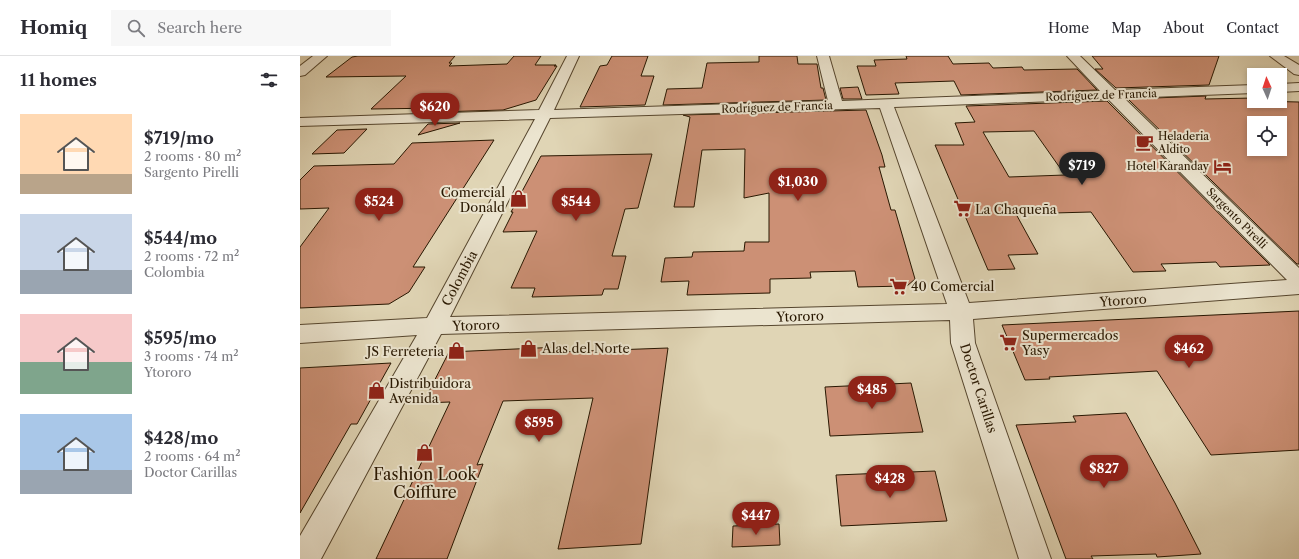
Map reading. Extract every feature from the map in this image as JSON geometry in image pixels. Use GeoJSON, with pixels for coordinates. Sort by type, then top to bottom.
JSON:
{"type":"FeatureCollection","features":[{"type":"Feature","properties":{"kind":"street"},"geometry":{"type":"LineString","coordinates":[[300,72],[321,56]]}},
{"type":"Feature","properties":{"kind":"street","name":"Colombia"},"geometry":{"type":"LineString","coordinates":[[304,559],[434,326],[545,115],[573,56]]}},
{"type":"Feature","properties":{"kind":"street"},"geometry":{"type":"LineString","coordinates":[[823,56],[836,105]]}},
{"type":"Feature","properties":{"kind":"street","name":"Sargento Pirelli"},"geometry":{"type":"LineString","coordinates":[[1072,56],[1113,94],[1299,280]]}},
{"type":"Feature","properties":{"kind":"street"},"geometry":{"type":"LineString","coordinates":[[1276,56],[1299,71]]}},
{"type":"Feature","properties":{"kind":"street"},"geometry":{"type":"LineString","coordinates":[[1287,88],[1299,87]]}},
{"type":"Feature","properties":{"kind":"street","name":"Rodríguez de Francia"},"geometry":{"type":"LineString","coordinates":[[300,122],[836,105],[1247,89]]}},
{"type":"Feature","properties":{"kind":"street","name":"Doctor Carillas"},"geometry":{"type":"LineString","coordinates":[[884,103],[961,312],[963,343],[1035,559]]}},
{"type":"Feature","properties":{"kind":"street","name":"Ytororo"},"geometry":{"type":"LineString","coordinates":[[300,334],[434,326],[961,312],[1299,287]]}},
{"type":"Feature","properties":{"kind":"building"},"geometry":{"type":"Polygon","coordinates":[[[455,56],[449,63],[452,63],[449,66],[507,64],[514,56],[541,56],[535,65],[557,66],[536,100],[503,110],[438,112],[442,108],[371,109],[406,76],[326,77],[352,57],[455,56]]]}},
{"type":"Feature","properties":{"kind":"building"},"geometry":{"type":"Polygon","coordinates":[[[612,56],[648,56],[641,76],[654,76],[645,105],[580,107],[600,66],[607,65],[612,56]]]}},
{"type":"Feature","properties":{"kind":"building"},"geometry":{"type":"Polygon","coordinates":[[[759,56],[797,56],[798,64],[817,64],[821,88],[823,88],[826,100],[663,105],[667,89],[702,88],[707,63],[759,62],[759,56]]]}},
{"type":"Feature","properties":{"kind":"building"},"geometry":{"type":"Polygon","coordinates":[[[906,56],[948,56],[953,64],[989,63],[993,68],[1022,67],[1024,70],[1077,69],[1097,90],[961,95],[954,81],[895,83],[899,94],[866,95],[857,66],[876,66],[874,60],[907,59],[906,56]]]}},
{"type":"Feature","properties":{"kind":"building"},"geometry":{"type":"Polygon","coordinates":[[[1092,56],[1219,56],[1209,85],[1116,88],[1095,69],[1103,69],[1092,56]]]}},
{"type":"Feature","properties":{"kind":"building"},"geometry":{"type":"Polygon","coordinates":[[[858,87],[862,99],[843,99],[840,88],[858,87]]]}},
{"type":"Feature","properties":{"kind":"building"},"geometry":{"type":"Polygon","coordinates":[[[1206,96],[1205,99],[1247,98],[1247,108],[1287,108],[1287,102],[1299,102],[1299,264],[1297,264],[1128,99],[1206,96]]]}},
{"type":"Feature","properties":{"kind":"building"},"geometry":{"type":"Polygon","coordinates":[[[1107,101],[1270,265],[1220,267],[1216,262],[1161,264],[1166,271],[1133,272],[1091,212],[1016,214],[1038,254],[1008,255],[1015,269],[988,270],[935,145],[964,145],[955,123],[975,122],[966,106],[1107,101]],[[1034,131],[983,132],[1009,177],[1065,175],[1034,131]]]}},
{"type":"Feature","properties":{"kind":"building"},"geometry":{"type":"Polygon","coordinates":[[[866,110],[885,167],[879,167],[891,210],[895,210],[915,279],[907,286],[858,287],[855,271],[810,272],[811,278],[770,279],[770,293],[687,295],[689,281],[661,282],[665,258],[692,257],[693,252],[744,251],[745,242],[769,242],[769,193],[744,198],[745,149],[702,150],[694,207],[674,207],[690,117],[683,115],[866,110]]]}},
{"type":"Feature","properties":{"kind":"building"},"geometry":{"type":"Polygon","coordinates":[[[460,123],[418,135],[428,124],[460,123]]]}},
{"type":"Feature","properties":{"kind":"building"},"geometry":{"type":"Polygon","coordinates":[[[367,129],[344,153],[312,154],[337,130],[367,129]]]}},
{"type":"Feature","properties":{"kind":"building"},"geometry":{"type":"Polygon","coordinates":[[[494,140],[413,267],[425,267],[409,292],[389,304],[300,308],[300,247],[329,208],[300,209],[300,180],[314,166],[394,164],[412,143],[494,140]]]}},
{"type":"Feature","properties":{"kind":"building"},"geometry":{"type":"Polygon","coordinates":[[[652,154],[638,208],[625,209],[612,256],[626,256],[618,289],[604,289],[602,295],[532,297],[535,288],[511,288],[537,231],[503,232],[513,212],[511,212],[541,156],[652,154]]]}},
{"type":"Feature","properties":{"kind":"building"},"geometry":{"type":"Polygon","coordinates":[[[1299,311],[1299,450],[1211,455],[1157,371],[1049,377],[1050,379],[1025,380],[1002,325],[1299,311]]]}},
{"type":"Feature","properties":{"kind":"building"},"geometry":{"type":"Polygon","coordinates":[[[560,347],[558,352],[668,348],[641,544],[558,549],[593,398],[503,401],[477,465],[483,464],[447,559],[376,559],[450,402],[423,403],[449,352],[560,347]]]}},
{"type":"Feature","properties":{"kind":"building"},"geometry":{"type":"Polygon","coordinates":[[[391,363],[357,424],[351,424],[300,513],[300,368],[391,363]]]}},
{"type":"Feature","properties":{"kind":"building"},"geometry":{"type":"Polygon","coordinates":[[[911,383],[923,432],[830,436],[825,387],[911,383]]]}},
{"type":"Feature","properties":{"kind":"building"},"geometry":{"type":"Polygon","coordinates":[[[1126,413],[1201,554],[1157,557],[1156,554],[1091,556],[1093,559],[1066,559],[1016,425],[1076,422],[1073,416],[1126,413]]]}},
{"type":"Feature","properties":{"kind":"building"},"geometry":{"type":"Polygon","coordinates":[[[935,471],[947,521],[841,526],[836,475],[935,471]]]}},
{"type":"Feature","properties":{"kind":"building"},"geometry":{"type":"Polygon","coordinates":[[[779,524],[780,545],[732,547],[733,526],[779,524]]]}},
{"type":"Feature","properties":{"kind":"place","name":"Heladeria Aldito"},"geometry":{"type":"Point","coordinates":[1145,142]}},
{"type":"Feature","properties":{"kind":"place","name":"Hotel Karanday"},"geometry":{"type":"Point","coordinates":[1222,166]}},
{"type":"Feature","properties":{"kind":"place","name":"Comercial Donald"},"geometry":{"type":"Point","coordinates":[518,199]}},
{"type":"Feature","properties":{"kind":"place","name":"La Chaqueña"},"geometry":{"type":"Point","coordinates":[962,209]}},
{"type":"Feature","properties":{"kind":"place","name":"40 Comercial"},"geometry":{"type":"Point","coordinates":[898,286]}},
{"type":"Feature","properties":{"kind":"place","name":"Supermercados Yasy"},"geometry":{"type":"Point","coordinates":[1009,342]}},
{"type":"Feature","properties":{"kind":"place","name":"Alas del Norte"},"geometry":{"type":"Point","coordinates":[529,348]}},
{"type":"Feature","properties":{"kind":"place","name":"JS Ferreteria"},"geometry":{"type":"Point","coordinates":[457,351]}},
{"type":"Feature","properties":{"kind":"place","name":"Distribuidora Avenida"},"geometry":{"type":"Point","coordinates":[376,390]}},
{"type":"Feature","properties":{"kind":"place","name":"Fashion Look Coiffure"},"geometry":{"type":"Point","coordinates":[425,453]}}]}
